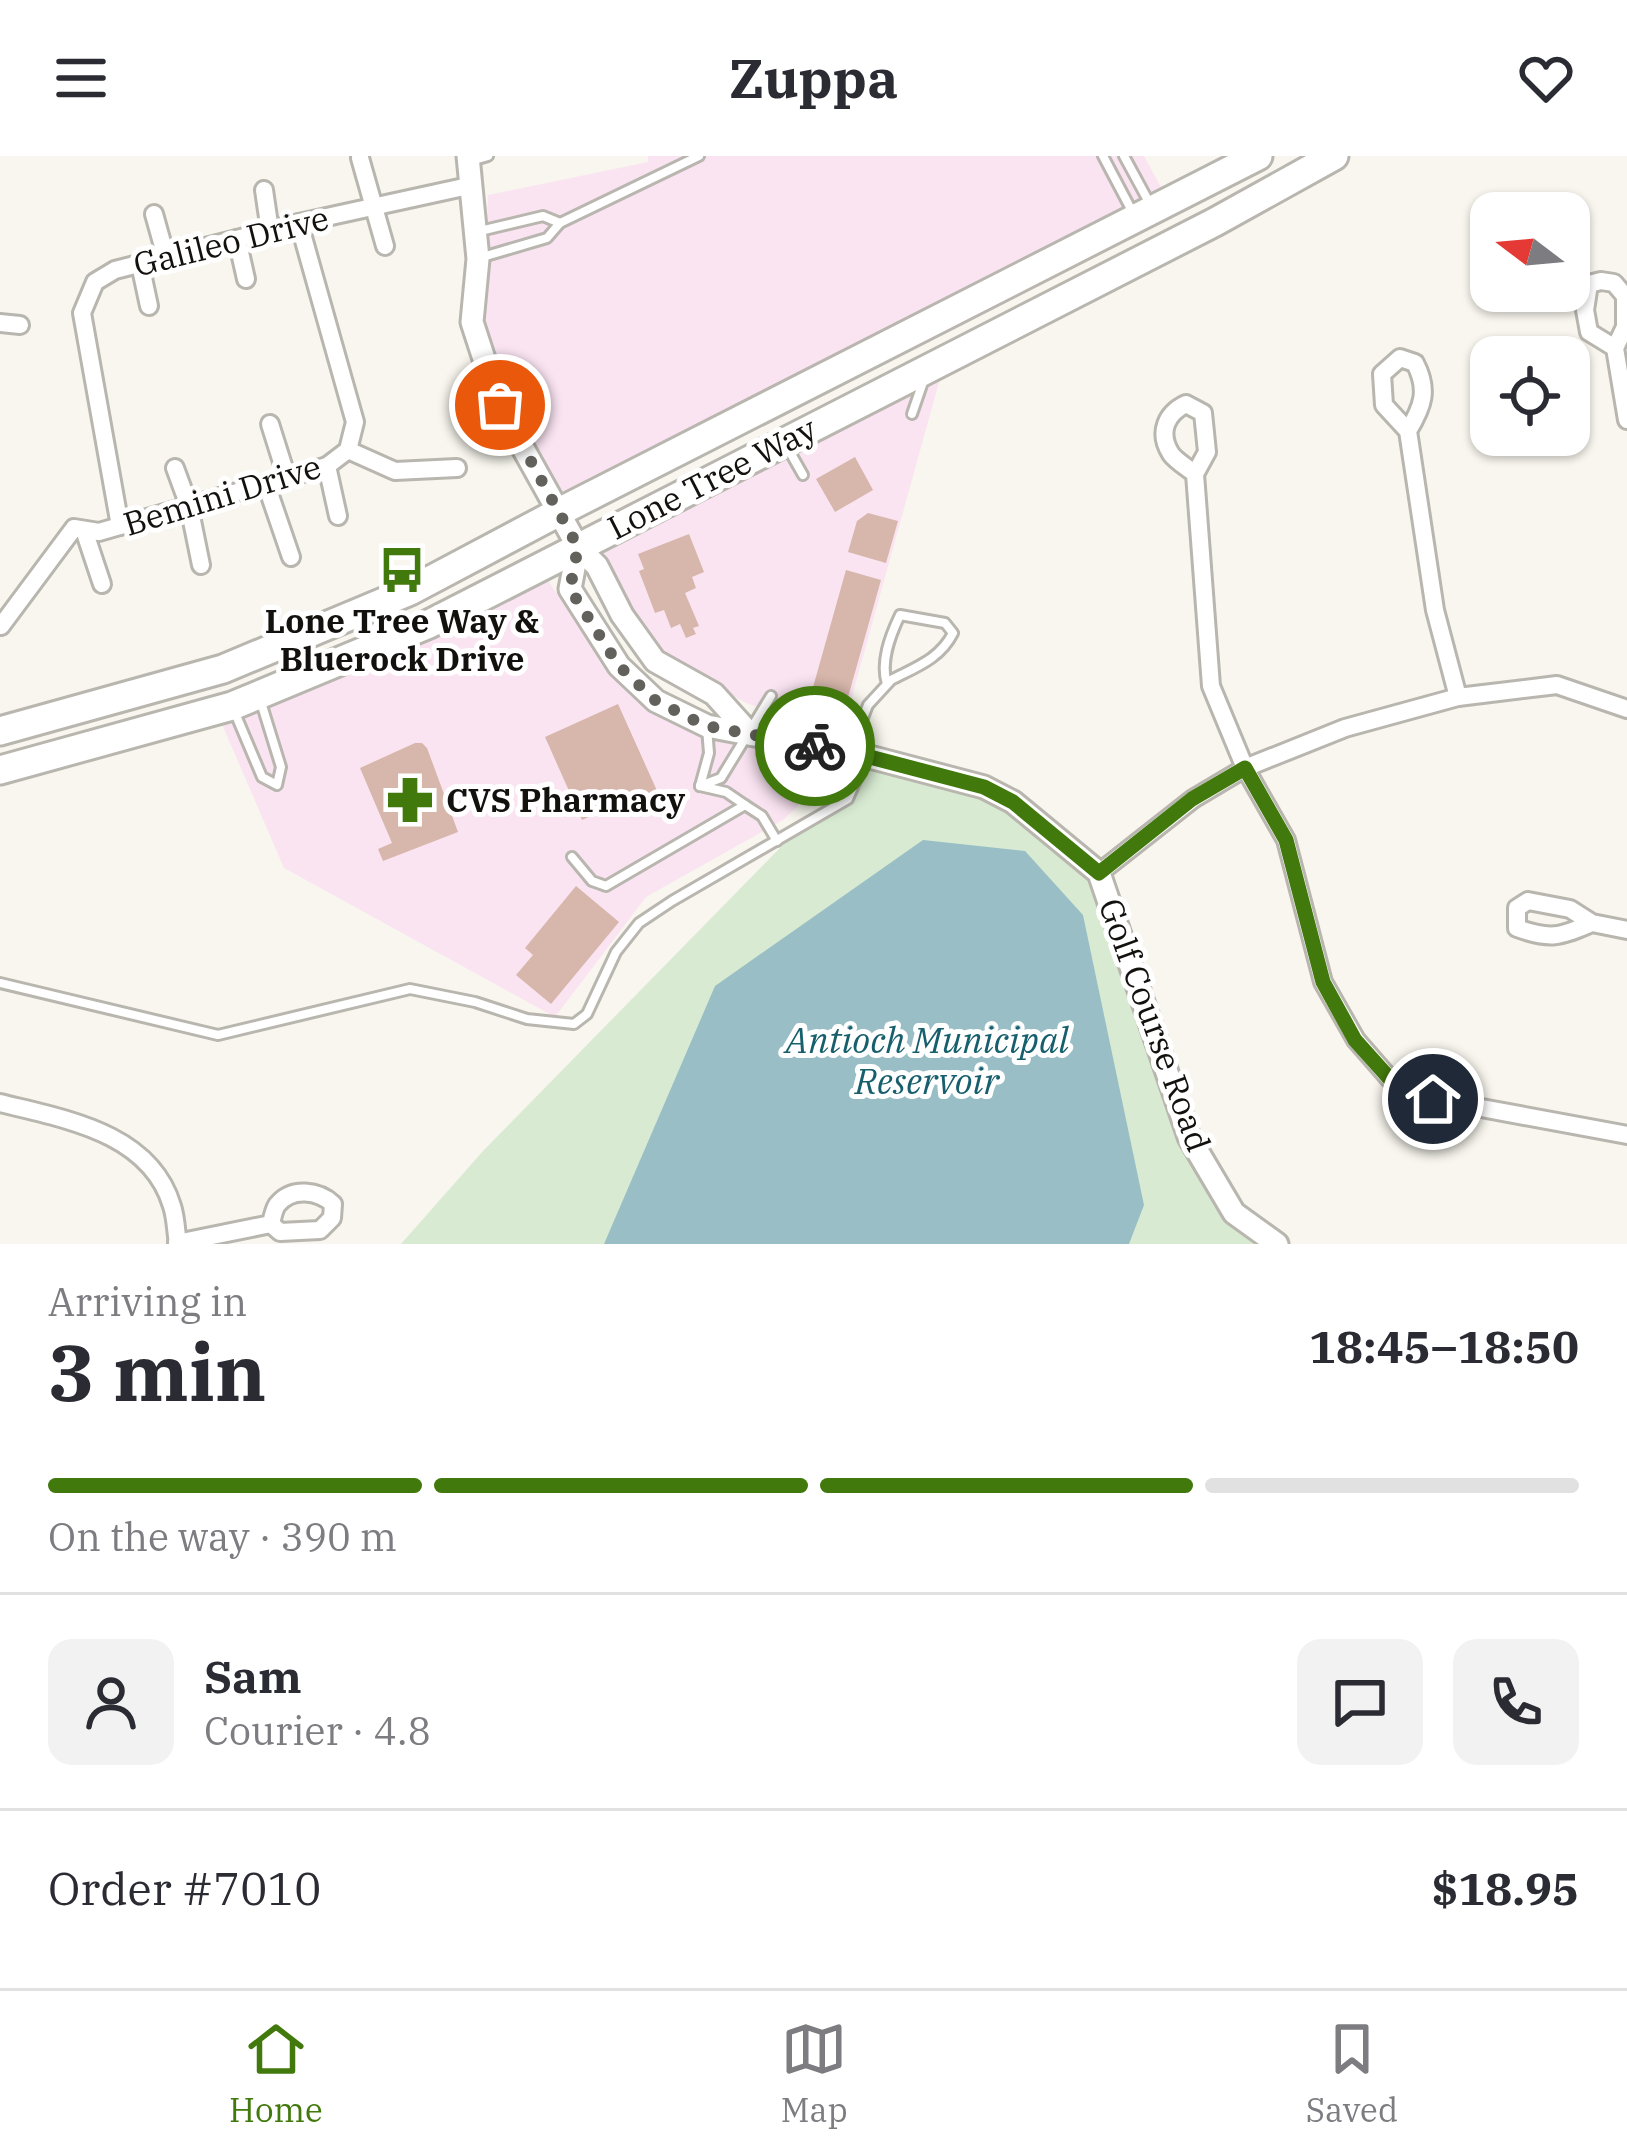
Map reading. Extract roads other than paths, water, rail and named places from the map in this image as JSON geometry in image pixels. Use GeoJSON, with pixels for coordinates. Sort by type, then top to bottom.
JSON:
{"type":"FeatureCollection","features":[{"type":"Feature","properties":{"kind":"main road","name":"Lone Tree Way"},"geometry":{"type":"LineString","coordinates":[[0,731],[223,669],[410,591],[1258,156]]}},
{"type":"Feature","properties":{"kind":"main road","name":"Lone Tree Way"},"geometry":{"type":"LineString","coordinates":[[0,770],[232,706],[429,624],[1215,222],[1334,156]]}},
{"type":"Feature","properties":{"kind":"street"},"geometry":{"type":"LineString","coordinates":[[360,158],[385,246]]}},
{"type":"Feature","properties":{"kind":"street"},"geometry":{"type":"LineString","coordinates":[[475,158],[478,259],[472,322],[500,405],[578,547],[597,566],[622,615],[655,662],[715,694],[751,734]]}},
{"type":"Feature","properties":{"kind":"street","name":"Galileo Drive"},"geometry":{"type":"LineString","coordinates":[[120,526],[82,313],[95,282],[115,270],[473,185]]}},
{"type":"Feature","properties":{"kind":"street"},"geometry":{"type":"LineString","coordinates":[[264,190],[270,231]]}},
{"type":"Feature","properties":{"kind":"street"},"geometry":{"type":"LineString","coordinates":[[154,214],[166,257]]}},
{"type":"Feature","properties":{"kind":"street","name":"Bemini Drive"},"geometry":{"type":"LineString","coordinates":[[79,529],[99,532],[266,484],[327,466],[348,450],[355,422],[299,223]]}},
{"type":"Feature","properties":{"kind":"street"},"geometry":{"type":"LineString","coordinates":[[237,239],[246,279]]}},
{"type":"Feature","properties":{"kind":"street"},"geometry":{"type":"LineString","coordinates":[[140,264],[148,306]]}},
{"type":"Feature","properties":{"kind":"street"},"geometry":{"type":"LineString","coordinates":[[0,322],[20,325]]}},
{"type":"Feature","properties":{"kind":"street"},"geometry":{"type":"LineString","coordinates":[[1615,348],[1627,420]]}},
{"type":"Feature","properties":{"kind":"street"},"geometry":{"type":"LineString","coordinates":[[270,424],[286,478]]}},
{"type":"Feature","properties":{"kind":"street"},"geometry":{"type":"LineString","coordinates":[[1408,431],[1436,610],[1458,697]]}},
{"type":"Feature","properties":{"kind":"street"},"geometry":{"type":"LineString","coordinates":[[348,450],[394,471],[457,468]]}},
{"type":"Feature","properties":{"kind":"street"},"geometry":{"type":"LineString","coordinates":[[327,466],[338,516]]}},
{"type":"Feature","properties":{"kind":"street"},"geometry":{"type":"LineString","coordinates":[[176,468],[201,565]]}},
{"type":"Feature","properties":{"kind":"street"},"geometry":{"type":"LineString","coordinates":[[1195,474],[1211,686],[1245,768],[1286,840],[1323,982],[1355,1040],[1390,1079],[1433,1099],[1627,1135]]}},
{"type":"Feature","properties":{"kind":"street"},"geometry":{"type":"LineString","coordinates":[[266,484],[291,557]]}},
{"type":"Feature","properties":{"kind":"street"},"geometry":{"type":"LineString","coordinates":[[1,626],[79,529],[102,584]]}},
{"type":"Feature","properties":{"kind":"street","name":"Golf Course Road"},"geometry":{"type":"LineString","coordinates":[[578,547],[570,589],[619,666],[656,701],[706,726],[858,754],[984,787],[1013,802],[1099,873],[1190,1137],[1234,1213],[1277,1244]]}},
{"type":"Feature","properties":{"kind":"street"},"geometry":{"type":"LineString","coordinates":[[1099,873],[1192,799],[1245,768],[1346,728],[1458,697],[1557,685],[1627,709]]}},
{"type":"Feature","properties":{"kind":"street"},"geometry":{"type":"LineString","coordinates":[[1592,923],[1627,930]]}},
{"type":"Feature","properties":{"kind":"street"},"geometry":{"type":"LineString","coordinates":[[0,1103],[74,1121],[124,1142],[156,1174],[172,1205],[178,1243],[271,1224]]}},
{"type":"Feature","properties":{"kind":"lane"},"geometry":{"type":"LineString","coordinates":[[478,259],[547,238],[560,223],[699,156]]}},
{"type":"Feature","properties":{"kind":"lane"},"geometry":{"type":"LineString","coordinates":[[1103,156],[1145,215]]}},
{"type":"Feature","properties":{"kind":"lane"},"geometry":{"type":"LineString","coordinates":[[1124,156],[1145,215]]}},
{"type":"Feature","properties":{"kind":"lane"},"geometry":{"type":"LineString","coordinates":[[477,231],[543,216],[560,223]]}},
{"type":"Feature","properties":{"kind":"lane"},"geometry":{"type":"LineString","coordinates":[[912,415],[928,368]]}},
{"type":"Feature","properties":{"kind":"lane"},"geometry":{"type":"LineString","coordinates":[[784,442],[803,475]]}},
{"type":"Feature","properties":{"kind":"lane"},"geometry":{"type":"LineString","coordinates":[[0,982],[218,1035],[410,989],[476,1002],[527,1019],[574,1024],[587,1014],[616,952],[639,923],[848,799],[868,704],[887,684],[930,660],[946,645],[953,633],[950,628],[945,623],[900,616],[887,650],[887,684]]}},
{"type":"Feature","properties":{"kind":"lane"},"geometry":{"type":"LineString","coordinates":[[232,706],[262,777],[277,785],[281,767],[258,694]]}},
{"type":"Feature","properties":{"kind":"lane"},"geometry":{"type":"LineString","coordinates":[[700,786],[721,778],[771,696]]}},
{"type":"Feature","properties":{"kind":"lane"},"geometry":{"type":"LineString","coordinates":[[700,786],[709,753],[706,726]]}},
{"type":"Feature","properties":{"kind":"lane"},"geometry":{"type":"LineString","coordinates":[[700,786],[726,792],[762,816],[777,841]]}},
{"type":"Feature","properties":{"kind":"lane"},"geometry":{"type":"LineString","coordinates":[[572,857],[592,881],[606,886],[745,805]]}},
{"type":"Feature","properties":{"kind":"water","name":"Antioch Municipal Reservoir"},"geometry":{"type":"Polygon","coordinates":[[[923,840],[1025,851],[1083,915],[1144,1205],[1129,1244],[604,1244],[715,986],[923,840]]]}},
{"type":"Feature","properties":{"kind":"place","name":"Lone Tree Way & Bluerock Drive"},"geometry":{"type":"Point","coordinates":[402,570]}},
{"type":"Feature","properties":{"kind":"place","name":"CVS Pharmacy"},"geometry":{"type":"Point","coordinates":[410,800]}}]}
